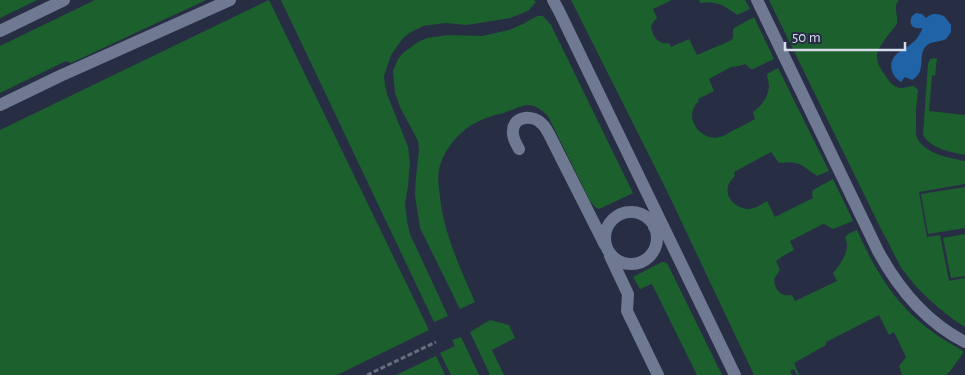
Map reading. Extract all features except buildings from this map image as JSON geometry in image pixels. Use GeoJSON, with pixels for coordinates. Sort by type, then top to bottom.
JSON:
{"type":"FeatureCollection","features":[{"type":"Feature","properties":{"kind":"lane"},"geometry":{"type":"LineString","coordinates":[[0,31],[64,0]]}},
{"type":"Feature","properties":{"kind":"lane"},"geometry":{"type":"LineString","coordinates":[[0,105],[230,0]]}},
{"type":"Feature","properties":{"kind":"lane"},"geometry":{"type":"LineString","coordinates":[[552,0],[559,11],[658,225],[735,375]]}},
{"type":"Feature","properties":{"kind":"lane"},"geometry":{"type":"LineString","coordinates":[[757,0],[888,269],[913,302],[952,335],[965,342]]}},
{"type":"Feature","properties":{"kind":"lane"},"geometry":{"type":"LineString","coordinates":[[519,149],[512,131],[515,124],[520,119],[530,117],[542,124],[549,134],[607,248],[628,294],[627,311],[658,375]]}},
{"type":"Feature","properties":{"kind":"lane"},"geometry":{"type":"LineString","coordinates":[[628,212],[636,213],[658,225],[654,250],[643,261],[635,264],[620,262],[613,258],[607,248],[606,230],[610,223],[621,214],[628,212]]}},
{"type":"Feature","properties":{"kind":"path"},"geometry":{"type":"LineString","coordinates":[[367,375],[436,342]]}},
{"type":"Feature","properties":{"kind":"green space"},"geometry":{"type":"Polygon","coordinates":[[[0,0],[37,0],[0,18],[0,0]]]}},
{"type":"Feature","properties":{"kind":"green space"},"geometry":{"type":"Polygon","coordinates":[[[95,0],[206,0],[71,63],[66,61],[0,93],[0,46],[95,0]]]}},
{"type":"Feature","properties":{"kind":"green space"},"geometry":{"type":"Polygon","coordinates":[[[269,0],[429,330],[337,375],[0,375],[0,130],[269,0]]]}},
{"type":"Feature","properties":{"kind":"green space"},"geometry":{"type":"Polygon","coordinates":[[[281,0],[534,0],[536,2],[528,11],[510,18],[467,25],[445,23],[423,26],[403,38],[391,55],[384,76],[387,94],[408,147],[410,162],[405,204],[410,234],[448,316],[434,322],[281,0]]]}},
{"type":"Feature","properties":{"kind":"green space"},"geometry":{"type":"Polygon","coordinates":[[[571,0],[672,0],[653,9],[657,18],[651,26],[653,33],[656,39],[662,43],[669,43],[671,47],[689,39],[697,55],[730,41],[733,38],[734,28],[754,17],[774,59],[753,69],[745,64],[731,67],[709,79],[714,91],[698,99],[699,101],[694,107],[692,114],[693,121],[700,132],[713,138],[725,135],[755,119],[753,112],[764,101],[768,91],[767,74],[778,68],[829,171],[817,176],[796,163],[779,163],[771,152],[734,172],[735,176],[728,186],[728,195],[736,205],[745,209],[756,207],[767,201],[775,217],[813,198],[813,190],[833,179],[853,221],[833,229],[823,224],[790,241],[794,250],[776,261],[780,270],[774,279],[777,289],[781,294],[792,295],[795,301],[837,281],[833,273],[846,253],[845,237],[857,230],[871,259],[887,285],[906,309],[934,333],[963,351],[951,370],[946,375],[902,375],[899,366],[906,357],[894,332],[889,335],[879,315],[826,342],[826,345],[794,363],[799,375],[797,375],[794,369],[790,371],[792,375],[754,375],[666,189],[571,0]]]}},
{"type":"Feature","properties":{"kind":"green space"},"geometry":{"type":"Polygon","coordinates":[[[699,0],[745,0],[750,9],[737,15],[720,4],[711,2],[700,3],[699,0]]]}},
{"type":"Feature","properties":{"kind":"green space"},"geometry":{"type":"Polygon","coordinates":[[[769,0],[899,0],[896,6],[897,24],[882,44],[878,53],[878,64],[894,86],[901,88],[914,86],[918,90],[916,134],[923,146],[936,154],[965,161],[965,184],[919,192],[927,237],[940,235],[949,281],[965,278],[965,327],[931,301],[902,269],[769,0]]]}},
{"type":"Feature","properties":{"kind":"green space"},"geometry":{"type":"Polygon","coordinates":[[[537,16],[543,16],[551,25],[633,193],[599,209],[595,207],[590,201],[548,116],[535,106],[525,105],[488,117],[471,125],[457,137],[448,149],[441,161],[438,177],[442,211],[449,238],[475,302],[460,309],[420,228],[415,195],[418,141],[401,109],[395,93],[393,71],[403,53],[427,38],[448,35],[482,36],[509,30],[537,16]]]}},
{"type":"Feature","properties":{"kind":"green space"},"geometry":{"type":"Polygon","coordinates":[[[937,58],[935,76],[932,75],[929,111],[965,115],[965,155],[936,147],[923,135],[928,64],[930,59],[937,58]]]}},
{"type":"Feature","properties":{"kind":"green space"},"geometry":{"type":"Polygon","coordinates":[[[965,187],[965,228],[928,234],[921,194],[965,187]]]}},
{"type":"Feature","properties":{"kind":"green space"},"geometry":{"type":"Polygon","coordinates":[[[965,234],[965,276],[951,278],[943,238],[965,234]]]}},
{"type":"Feature","properties":{"kind":"green space"},"geometry":{"type":"Polygon","coordinates":[[[662,262],[667,263],[722,375],[697,375],[652,284],[640,289],[633,277],[662,262]]]}},
{"type":"Feature","properties":{"kind":"green space"},"geometry":{"type":"Polygon","coordinates":[[[490,320],[509,325],[515,338],[492,350],[504,375],[490,375],[470,332],[490,320]]]}},
{"type":"Feature","properties":{"kind":"green space"},"geometry":{"type":"Polygon","coordinates":[[[461,337],[479,375],[451,375],[440,353],[455,346],[452,340],[461,337]]]}},
{"type":"Feature","properties":{"kind":"green space"},"geometry":{"type":"Polygon","coordinates":[[[436,356],[445,375],[396,375],[436,356]]]}},
{"type":"Feature","properties":{"kind":"water"},"geometry":{"type":"Polygon","coordinates":[[[916,13],[922,14],[926,18],[934,14],[944,16],[951,25],[951,32],[946,39],[927,45],[922,53],[920,72],[912,80],[905,77],[901,82],[894,76],[891,64],[895,56],[909,46],[922,30],[922,28],[916,28],[911,24],[912,16],[916,13]]]}}]}
